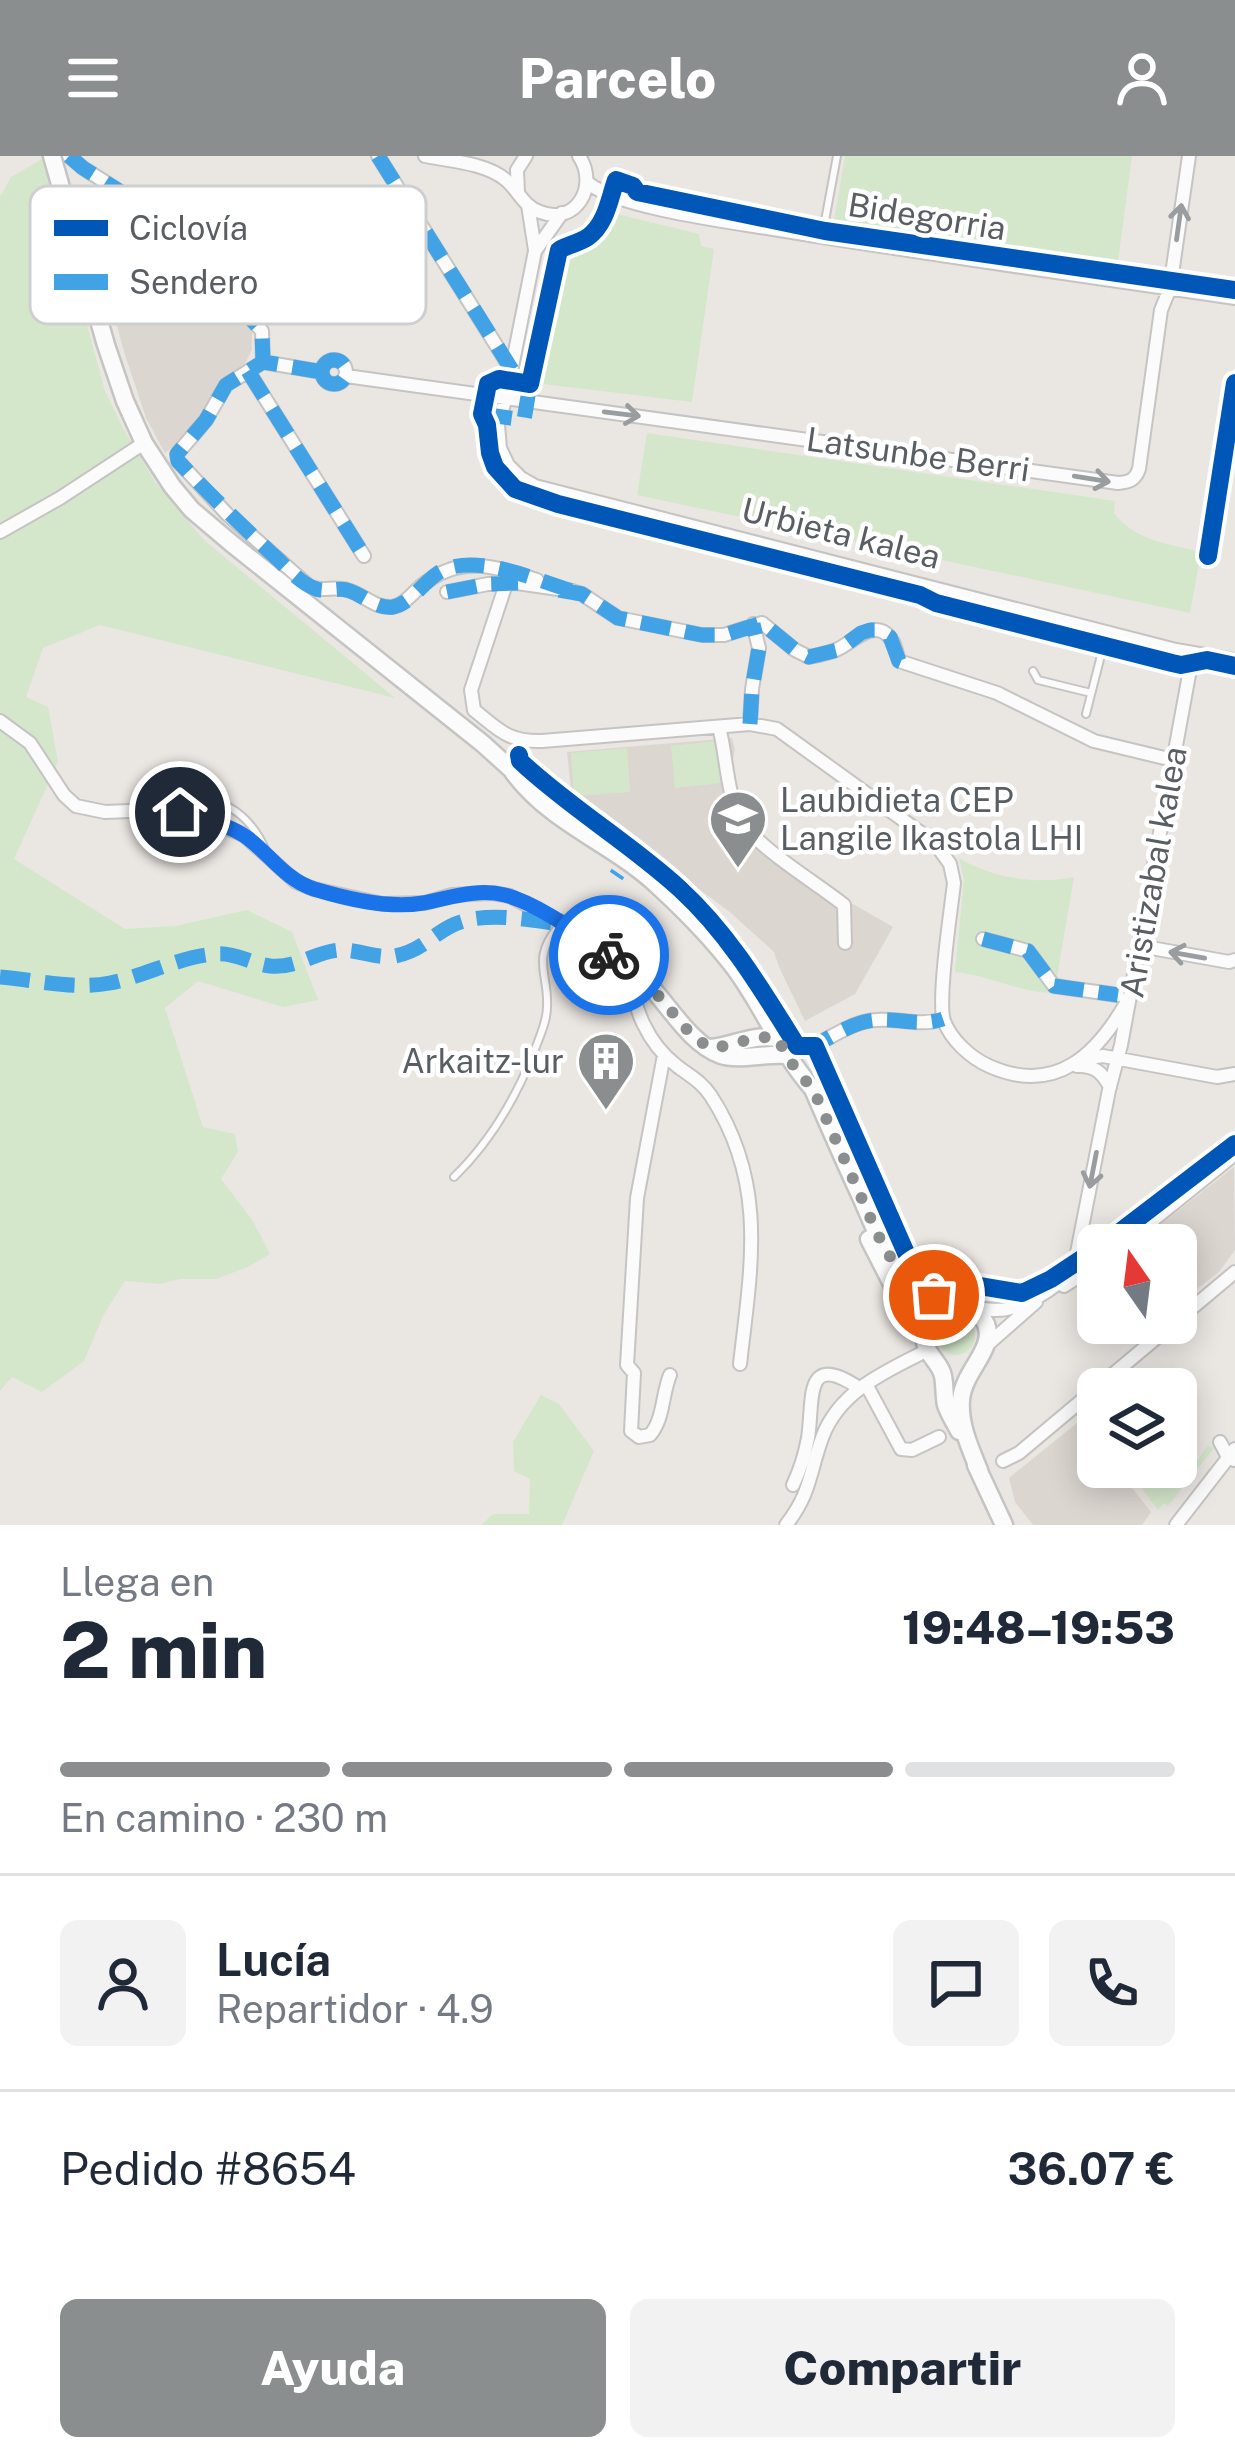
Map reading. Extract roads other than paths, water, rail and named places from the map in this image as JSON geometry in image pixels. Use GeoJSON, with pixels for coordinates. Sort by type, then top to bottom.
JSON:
{"type":"FeatureCollection","features":[{"type":"Feature","properties":{"kind":"main road"},"geometry":{"type":"LineString","coordinates":[[52,156],[61,186]]}},
{"type":"Feature","properties":{"kind":"main road"},"geometry":{"type":"LineString","coordinates":[[100,324],[124,401],[144,443],[192,510],[633,866],[733,966],[813,1089],[892,1260],[910,1280],[964,1306],[987,1327],[987,1345],[961,1396],[961,1418],[979,1470]]}},
{"type":"Feature","properties":{"kind":"main road"},"geometry":{"type":"LineString","coordinates":[[561,924],[644,979],[709,1048],[728,1057],[768,1053],[796,1059]]}},
{"type":"Feature","properties":{"kind":"main road"},"geometry":{"type":"LineString","coordinates":[[744,1039],[757,1003]]}},
{"type":"Feature","properties":{"kind":"main road"},"geometry":{"type":"LineString","coordinates":[[709,1048],[760,1036],[777,1038]]}},
{"type":"Feature","properties":{"kind":"main road"},"geometry":{"type":"LineString","coordinates":[[796,1059],[803,1095],[878,1260],[892,1284],[917,1309],[926,1328],[926,1356],[944,1378],[946,1403],[1004,1525]]}},
{"type":"Feature","properties":{"kind":"main road"},"geometry":{"type":"LineString","coordinates":[[926,1328],[938,1310],[964,1306]]}},
{"type":"Feature","properties":{"kind":"main road"},"geometry":{"type":"LineString","coordinates":[[926,1356],[956,1368],[975,1362]]}},
{"type":"Feature","properties":{"kind":"street"},"geometry":{"type":"LineString","coordinates":[[69,156],[110,186]]}},
{"type":"Feature","properties":{"kind":"street"},"geometry":{"type":"LineString","coordinates":[[378,156],[397,186]]}},
{"type":"Feature","properties":{"kind":"street"},"geometry":{"type":"LineString","coordinates":[[424,156],[483,169],[502,177],[528,205],[544,214],[562,213]]}},
{"type":"Feature","properties":{"kind":"street"},"geometry":{"type":"LineString","coordinates":[[579,156],[588,183],[625,200],[822,237],[1235,298]]}},
{"type":"Feature","properties":{"kind":"street"},"geometry":{"type":"LineString","coordinates":[[1170,288],[1189,156]]}},
{"type":"Feature","properties":{"kind":"street"},"geometry":{"type":"LineString","coordinates":[[518,193],[522,157]]}},
{"type":"Feature","properties":{"kind":"street","name":"Urbieta kalea"},"geometry":{"type":"LineString","coordinates":[[535,251],[562,213],[578,204],[588,183]]}},
{"type":"Feature","properties":{"kind":"street","name":"Urbieta kalea"},"geometry":{"type":"LineString","coordinates":[[528,205],[535,251],[498,425],[500,448],[515,473],[535,486],[1107,632],[1235,660]]}},
{"type":"Feature","properties":{"kind":"street"},"geometry":{"type":"LineString","coordinates":[[426,233],[512,370]]}},
{"type":"Feature","properties":{"kind":"street","name":"Latsunbe Berri"},"geometry":{"type":"LineString","coordinates":[[506,397],[1128,482],[1139,469],[1161,310],[1170,288]]}},
{"type":"Feature","properties":{"kind":"street"},"geometry":{"type":"LineString","coordinates":[[256,324],[262,331],[263,362]]}},
{"type":"Feature","properties":{"kind":"street"},"geometry":{"type":"LineString","coordinates":[[506,397],[346,376],[330,384],[322,372],[263,362],[226,385],[206,420],[177,454],[178,461],[227,514],[320,591],[343,588],[393,607],[441,571],[475,565],[582,594],[618,618],[644,626],[724,635],[761,623],[809,657],[838,650],[861,633],[878,630],[890,637],[899,661],[997,693],[1094,741],[1174,760]]}},
{"type":"Feature","properties":{"kind":"street"},"geometry":{"type":"LineString","coordinates":[[248,371],[364,556]]}},
{"type":"Feature","properties":{"kind":"street"},"geometry":{"type":"LineString","coordinates":[[0,532],[144,443]]}},
{"type":"Feature","properties":{"kind":"street"},"geometry":{"type":"LineString","coordinates":[[447,592],[488,584],[572,591]]}},
{"type":"Feature","properties":{"kind":"street"},"geometry":{"type":"LineString","coordinates":[[506,584],[471,690],[474,710],[510,738],[521,742],[718,727],[751,719],[778,730],[944,852],[954,884],[943,1018],[961,1046],[978,1060],[1029,1076],[1103,1056],[1217,1077],[1235,1074]]}},
{"type":"Feature","properties":{"kind":"street"},"geometry":{"type":"LineString","coordinates":[[751,719],[759,648],[753,624]]}},
{"type":"Feature","properties":{"kind":"street","name":"Aristizabal kalea"},"geometry":{"type":"LineString","coordinates":[[1083,1224],[1119,1059],[1123,997],[1139,946],[1193,653]]}},
{"type":"Feature","properties":{"kind":"street"},"geometry":{"type":"LineString","coordinates":[[0,721],[30,743],[76,806],[105,812],[180,812],[244,835],[296,882],[314,889],[383,904],[492,893],[510,896],[561,924]]}},
{"type":"Feature","properties":{"kind":"street"},"geometry":{"type":"LineString","coordinates":[[718,727],[742,821],[762,843],[844,905],[845,944]]}},
{"type":"Feature","properties":{"kind":"street"},"geometry":{"type":"LineString","coordinates":[[983,939],[1028,951],[1054,986],[1123,997],[1111,1029],[1075,1063]]}},
{"type":"Feature","properties":{"kind":"street"},"geometry":{"type":"LineString","coordinates":[[1139,946],[1235,960]]}},
{"type":"Feature","properties":{"kind":"street"},"geometry":{"type":"LineString","coordinates":[[631,970],[636,1007],[664,1055],[708,1091],[745,1173],[753,1249],[740,1364]]}},
{"type":"Feature","properties":{"kind":"street"},"geometry":{"type":"LineString","coordinates":[[796,1059],[865,1022],[927,1024],[943,1018]]}},
{"type":"Feature","properties":{"kind":"street"},"geometry":{"type":"LineString","coordinates":[[664,1055],[637,1198],[627,1365],[634,1373],[631,1431],[639,1437],[656,1429],[670,1375]]}},
{"type":"Feature","properties":{"kind":"street"},"geometry":{"type":"LineString","coordinates":[[1075,1063],[1099,1071],[1110,1089]]}},
{"type":"Feature","properties":{"kind":"street"},"geometry":{"type":"LineString","coordinates":[[1148,1224],[1235,1154]]}},
{"type":"Feature","properties":{"kind":"street"},"geometry":{"type":"LineString","coordinates":[[964,1306],[1010,1309],[1067,1278],[1077,1256]]}},
{"type":"Feature","properties":{"kind":"street"},"geometry":{"type":"LineString","coordinates":[[1003,1461],[1019,1454],[1235,1272]]}},
{"type":"Feature","properties":{"kind":"street"},"geometry":{"type":"LineString","coordinates":[[987,1345],[1034,1304],[1077,1276]]}},
{"type":"Feature","properties":{"kind":"street"},"geometry":{"type":"LineString","coordinates":[[786,1525],[801,1506],[834,1415],[862,1386],[926,1356]]}},
{"type":"Feature","properties":{"kind":"street"},"geometry":{"type":"LineString","coordinates":[[794,1485],[808,1437],[812,1388],[816,1379],[833,1373],[862,1386],[901,1448],[912,1450],[940,1437]]}},
{"type":"Feature","properties":{"kind":"street"},"geometry":{"type":"LineString","coordinates":[[1176,1525],[1233,1456],[1220,1442]]}},
{"type":"Feature","properties":{"kind":"lane"},"geometry":{"type":"LineString","coordinates":[[822,237],[837,156]]}},
{"type":"Feature","properties":{"kind":"lane"},"geometry":{"type":"LineString","coordinates":[[1086,714],[1107,632]]}},
{"type":"Feature","properties":{"kind":"lane"},"geometry":{"type":"LineString","coordinates":[[1033,671],[1039,680],[1091,693]]}},
{"type":"Feature","properties":{"kind":"lane"},"geometry":{"type":"LineString","coordinates":[[123,812],[159,797],[220,803],[238,810],[252,824],[269,858]]}},
{"type":"Feature","properties":{"kind":"lane"},"geometry":{"type":"LineString","coordinates":[[454,1177],[498,1125],[521,1083],[548,1006],[543,958],[548,938],[561,924]]}},
{"type":"Feature","properties":{"kind":"place","name":"Laubidieta CEP Langile Ikastola LHI"},"geometry":{"type":"Point","coordinates":[738,870]}},
{"type":"Feature","properties":{"kind":"place","name":"Arkaitz-lur"},"geometry":{"type":"Point","coordinates":[606,1112]}}]}
